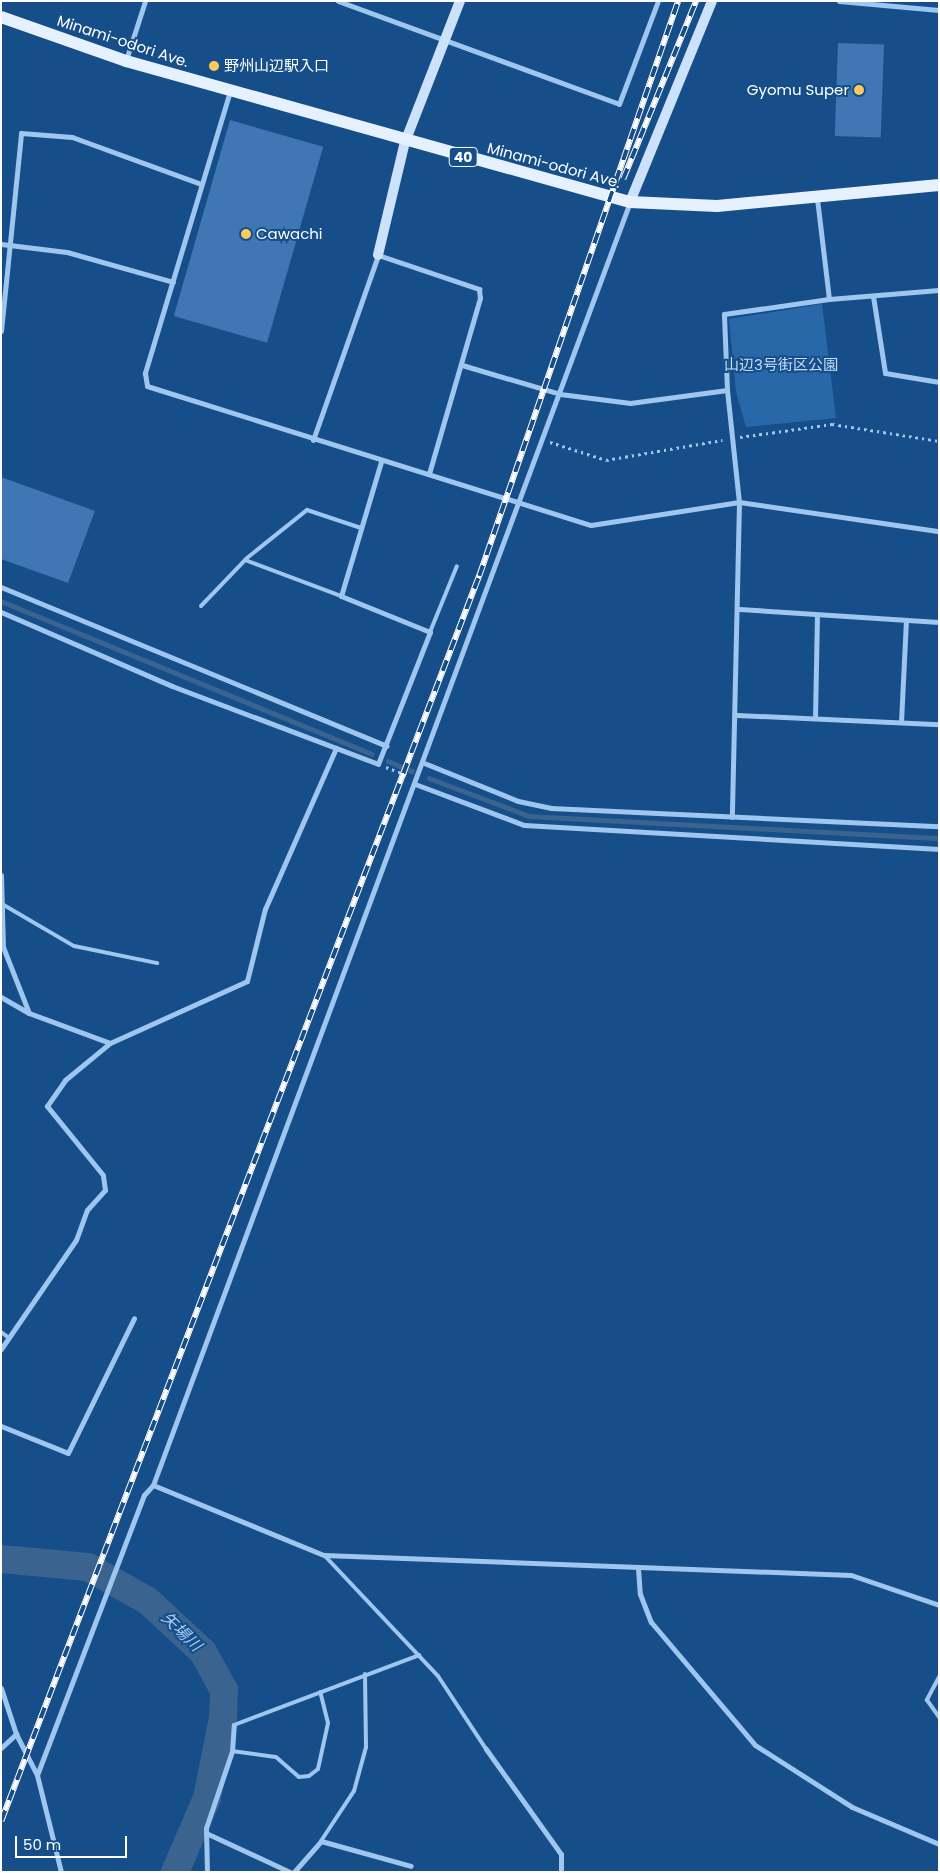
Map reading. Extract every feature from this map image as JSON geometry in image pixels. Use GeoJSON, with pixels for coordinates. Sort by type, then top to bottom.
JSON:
{"type":"FeatureCollection","features":[{"type":"Feature","properties":{"kind":"main road","name":"Minami-odori Ave."},"geometry":{"type":"LineString","coordinates":[[1,18],[126,61],[404,142],[630,202],[717,206],[939,185]]}},
{"type":"Feature","properties":{"kind":"street"},"geometry":{"type":"LineString","coordinates":[[126,61],[145,1]]}},
{"type":"Feature","properties":{"kind":"street"},"geometry":{"type":"LineString","coordinates":[[339,1],[445,38],[619,104],[658,1]]}},
{"type":"Feature","properties":{"kind":"street"},"geometry":{"type":"LineString","coordinates":[[313,440],[378,255],[404,142],[460,1]]}},
{"type":"Feature","properties":{"kind":"street"},"geometry":{"type":"LineString","coordinates":[[37,1775],[144,1495],[153,1485],[414,784],[424,763],[630,202],[712,1]]}},
{"type":"Feature","properties":{"kind":"street"},"geometry":{"type":"LineString","coordinates":[[839,1],[939,10]]}},
{"type":"Feature","properties":{"kind":"street"},"geometry":{"type":"LineString","coordinates":[[230,91],[145,373],[147,386],[381,462],[428,474],[591,525],[739,502],[939,531]]}},
{"type":"Feature","properties":{"kind":"street"},"geometry":{"type":"LineString","coordinates":[[1,331],[12,246],[21,133],[72,137],[201,184]]}},
{"type":"Feature","properties":{"kind":"street"},"geometry":{"type":"LineString","coordinates":[[817,198],[829,299]]}},
{"type":"Feature","properties":{"kind":"street"},"geometry":{"type":"LineString","coordinates":[[1,244],[67,252],[173,282]]}},
{"type":"Feature","properties":{"kind":"street"},"geometry":{"type":"LineString","coordinates":[[378,255],[479,289],[462,365],[428,474]]}},
{"type":"Feature","properties":{"kind":"street"},"geometry":{"type":"LineString","coordinates":[[732,817],[737,715],[739,502],[727,390],[724,314],[829,299],[939,290]]}},
{"type":"Feature","properties":{"kind":"street"},"geometry":{"type":"LineString","coordinates":[[873,296],[885,373],[939,382]]}},
{"type":"Feature","properties":{"kind":"street"},"geometry":{"type":"LineString","coordinates":[[462,365],[560,394],[630,403],[727,390]]}},
{"type":"Feature","properties":{"kind":"street"},"geometry":{"type":"LineString","coordinates":[[1,612],[172,686],[378,764],[430,632],[341,596],[381,462]]}},
{"type":"Feature","properties":{"kind":"street"},"geometry":{"type":"LineString","coordinates":[[1,587],[386,746]]}},
{"type":"Feature","properties":{"kind":"street"},"geometry":{"type":"LineString","coordinates":[[739,609],[939,622]]}},
{"type":"Feature","properties":{"kind":"street"},"geometry":{"type":"LineString","coordinates":[[815,718],[817,615]]}},
{"type":"Feature","properties":{"kind":"street"},"geometry":{"type":"LineString","coordinates":[[901,722],[906,620]]}},
{"type":"Feature","properties":{"kind":"street"},"geometry":{"type":"LineString","coordinates":[[737,715],[939,724]]}},
{"type":"Feature","properties":{"kind":"street"},"geometry":{"type":"LineString","coordinates":[[1,1349],[76,1240],[87,1210],[105,1190],[103,1175],[47,1106],[65,1080],[110,1043],[248,982],[265,909],[336,748]]}},
{"type":"Feature","properties":{"kind":"street"},"geometry":{"type":"LineString","coordinates":[[424,763],[518,801],[551,808],[939,826]]}},
{"type":"Feature","properties":{"kind":"street"},"geometry":{"type":"LineString","coordinates":[[414,784],[524,825],[939,849]]}},
{"type":"Feature","properties":{"kind":"street"},"geometry":{"type":"LineString","coordinates":[[1,876],[3,947],[29,1013]]}},
{"type":"Feature","properties":{"kind":"street"},"geometry":{"type":"LineString","coordinates":[[1,997],[29,1013],[110,1043]]}},
{"type":"Feature","properties":{"kind":"street"},"geometry":{"type":"LineString","coordinates":[[1,1426],[68,1453],[134,1318]]}},
{"type":"Feature","properties":{"kind":"street"},"geometry":{"type":"LineString","coordinates":[[153,1485],[324,1554],[851,1575],[939,1605]]}},
{"type":"Feature","properties":{"kind":"street"},"geometry":{"type":"LineString","coordinates":[[638,1568],[640,1594],[651,1622],[755,1745],[852,1807],[939,1844]]}},
{"type":"Feature","properties":{"kind":"street"},"geometry":{"type":"LineString","coordinates":[[1,1688],[16,1734],[37,1775],[61,1872]]}},
{"type":"Feature","properties":{"kind":"street"},"geometry":{"type":"LineString","coordinates":[[207,1872],[206,1833],[232,1751],[234,1725]]}},
{"type":"Feature","properties":{"kind":"street"},"geometry":{"type":"LineString","coordinates":[[1,1748],[16,1734]]}},
{"type":"Feature","properties":{"kind":"street"},"geometry":{"type":"LineString","coordinates":[[486,1748],[561,1854],[561,1872]]}},
{"type":"Feature","properties":{"kind":"street"},"geometry":{"type":"LineString","coordinates":[[206,1833],[290,1872]]}},
{"type":"Feature","properties":{"kind":"street"},"geometry":{"type":"LineString","coordinates":[[294,1872],[321,1841],[412,1869]]}},
{"type":"Feature","properties":{"kind":"lane"},"geometry":{"type":"LineString","coordinates":[[201,606],[245,560],[307,510],[361,528]]}},
{"type":"Feature","properties":{"kind":"lane"},"geometry":{"type":"LineString","coordinates":[[245,560],[341,596]]}},
{"type":"Feature","properties":{"kind":"lane"},"geometry":{"type":"LineString","coordinates":[[430,632],[457,566]]}},
{"type":"Feature","properties":{"kind":"lane"},"geometry":{"type":"LineString","coordinates":[[2,904],[74,946],[157,963]]}},
{"type":"Feature","properties":{"kind":"lane"},"geometry":{"type":"LineString","coordinates":[[1,1004],[7,1000]]}},
{"type":"Feature","properties":{"kind":"lane"},"geometry":{"type":"LineString","coordinates":[[1,1332],[8,1338]]}},
{"type":"Feature","properties":{"kind":"lane"},"geometry":{"type":"LineString","coordinates":[[324,1554],[406,1647],[419,1654],[486,1748]]}},
{"type":"Feature","properties":{"kind":"lane"},"geometry":{"type":"LineString","coordinates":[[234,1725],[419,1654]]}},
{"type":"Feature","properties":{"kind":"lane"},"geometry":{"type":"LineString","coordinates":[[321,1841],[354,1791],[366,1747],[365,1674]]}},
{"type":"Feature","properties":{"kind":"lane"},"geometry":{"type":"LineString","coordinates":[[939,1676],[927,1700],[939,1717]]}},
{"type":"Feature","properties":{"kind":"lane"},"geometry":{"type":"LineString","coordinates":[[232,1751],[276,1757],[299,1777],[310,1776],[318,1769],[328,1723],[320,1692]]}},
{"type":"Feature","properties":{"kind":"path"},"geometry":{"type":"LineString","coordinates":[[543,440],[606,460],[733,438],[832,424],[939,442]]}},
{"type":"Feature","properties":{"kind":"path"},"geometry":{"type":"LineString","coordinates":[[385,767],[406,775]]}},
{"type":"Feature","properties":{"kind":"green space","name":"山辺3号街区公園"},"geometry":{"type":"Polygon","coordinates":[[[822,304],[836,418],[746,427],[736,392],[729,319],[822,304]]]}},
{"type":"Feature","properties":{"kind":"building"},"geometry":{"type":"Polygon","coordinates":[[[838,43],[884,45],[881,138],[835,136],[838,43]]]}},
{"type":"Feature","properties":{"kind":"building"},"geometry":{"type":"Polygon","coordinates":[[[230,120],[323,147],[267,343],[174,316],[230,120]]]}},
{"type":"Feature","properties":{"kind":"building"},"geometry":{"type":"Polygon","coordinates":[[[1,477],[95,511],[68,583],[1,559],[1,477]]]}},
{"type":"Feature","properties":{"kind":"waterway"},"geometry":{"type":"LineString","coordinates":[[1,601],[372,754]]}},
{"type":"Feature","properties":{"kind":"waterway"},"geometry":{"type":"LineString","coordinates":[[388,761],[412,771]]}},
{"type":"Feature","properties":{"kind":"waterway"},"geometry":{"type":"LineString","coordinates":[[429,778],[529,816],[939,838]]}},
{"type":"Feature","properties":{"kind":"waterway","name":"矢場川"},"geometry":{"type":"LineString","coordinates":[[1,1559],[88,1567],[148,1601],[203,1652],[224,1690],[223,1718],[207,1798],[175,1872]]}},
{"type":"Feature","properties":{"kind":"railway"},"geometry":{"type":"LineString","coordinates":[[1,1821],[479,576],[678,1]]}},
{"type":"Feature","properties":{"kind":"railway"},"geometry":{"type":"LineString","coordinates":[[623,179],[696,1]]}},
{"type":"Feature","properties":{"kind":"place","name":"野州山辺駅入口"},"geometry":{"type":"Point","coordinates":[214,66]}},
{"type":"Feature","properties":{"kind":"place","name":"Gyomu Super"},"geometry":{"type":"Point","coordinates":[859,90]}},
{"type":"Feature","properties":{"kind":"place","name":"Cawachi"},"geometry":{"type":"Point","coordinates":[246,234]}}]}
